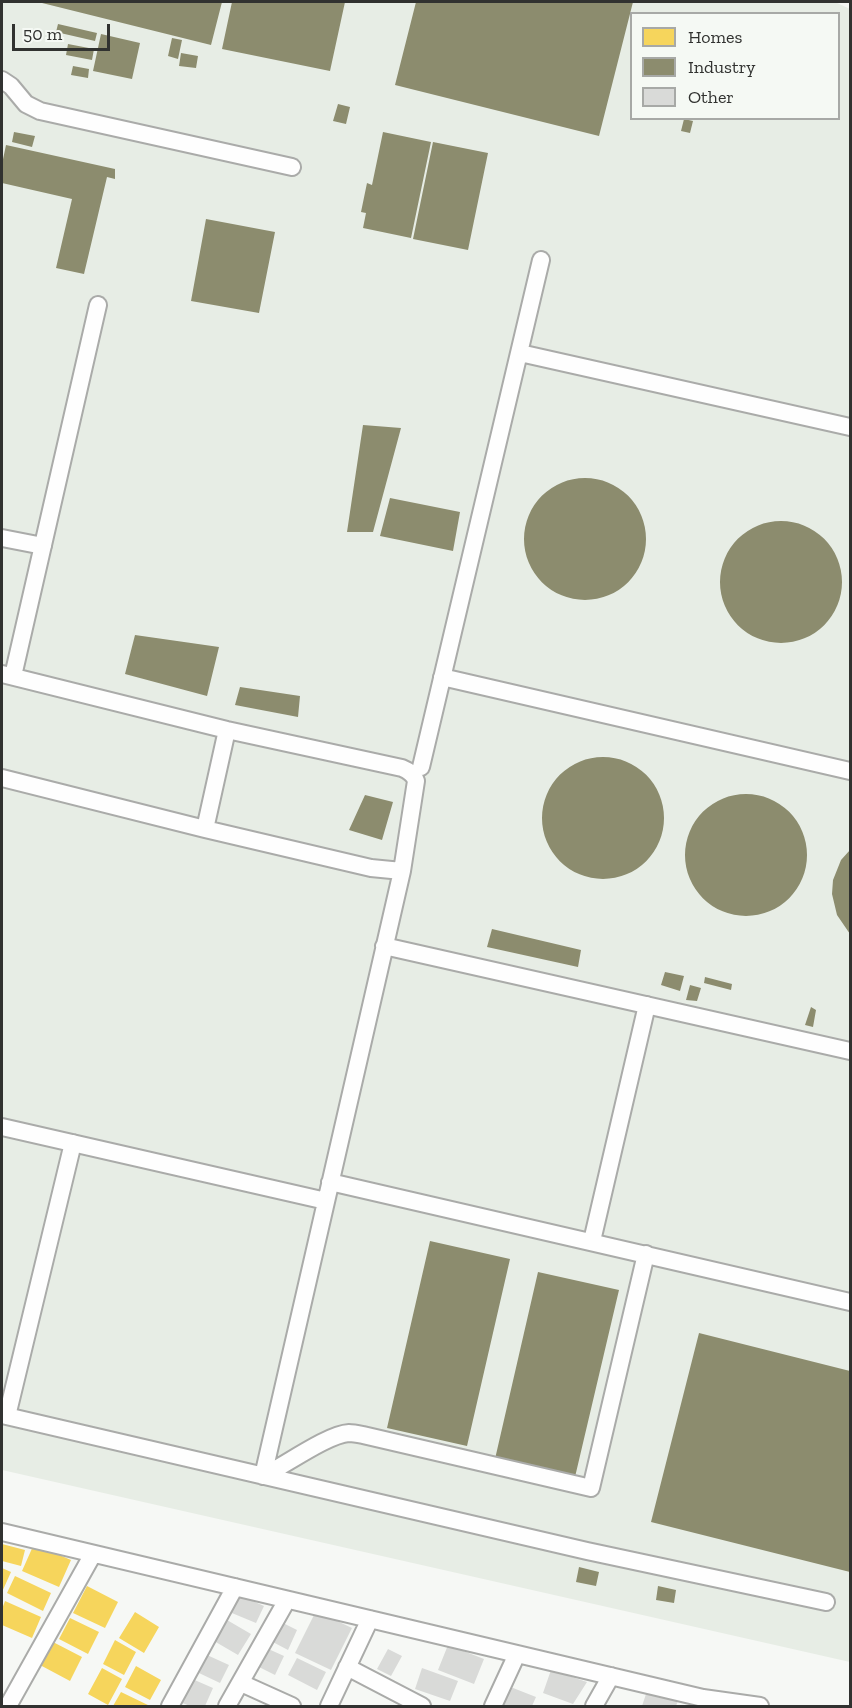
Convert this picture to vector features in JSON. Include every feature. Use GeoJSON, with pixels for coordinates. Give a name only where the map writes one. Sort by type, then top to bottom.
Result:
{"type":"FeatureCollection","features":[{"type":"Feature","properties":{"kind":"street"},"geometry":{"type":"LineString","coordinates":[[2,80],[27,104],[40,111],[292,167]]}},
{"type":"Feature","properties":{"kind":"street"},"geometry":{"type":"LineString","coordinates":[[421,768],[541,260]]}},
{"type":"Feature","properties":{"kind":"street"},"geometry":{"type":"LineString","coordinates":[[98,305],[43,546],[7,675],[227,730],[402,768],[410,771],[416,781],[402,871],[264,1476]]}},
{"type":"Feature","properties":{"kind":"street"},"geometry":{"type":"LineString","coordinates":[[520,352],[850,427]]}},
{"type":"Feature","properties":{"kind":"street"},"geometry":{"type":"LineString","coordinates":[[2,537],[43,546]]}},
{"type":"Feature","properties":{"kind":"street"},"geometry":{"type":"LineString","coordinates":[[442,677],[850,771]]}},
{"type":"Feature","properties":{"kind":"street"},"geometry":{"type":"LineString","coordinates":[[205,829],[227,730]]}},
{"type":"Feature","properties":{"kind":"street"},"geometry":{"type":"LineString","coordinates":[[2,778],[371,868],[402,871]]}},
{"type":"Feature","properties":{"kind":"street"},"geometry":{"type":"LineString","coordinates":[[384,946],[850,1051]]}},
{"type":"Feature","properties":{"kind":"street"},"geometry":{"type":"LineString","coordinates":[[592,1241],[647,1005]]}},
{"type":"Feature","properties":{"kind":"street"},"geometry":{"type":"LineString","coordinates":[[2,1127],[326,1201]]}},
{"type":"Feature","properties":{"kind":"street"},"geometry":{"type":"LineString","coordinates":[[73,1143],[4,1415],[587,1551],[826,1602]]}},
{"type":"Feature","properties":{"kind":"street"},"geometry":{"type":"LineString","coordinates":[[330,1182],[850,1302]]}},
{"type":"Feature","properties":{"kind":"street"},"geometry":{"type":"LineString","coordinates":[[264,1476],[334,1437],[348,1433],[374,1437],[591,1488],[645,1254]]}},
{"type":"Feature","properties":{"kind":"street"},"geometry":{"type":"LineString","coordinates":[[2,1532],[611,1676],[701,1702],[760,1707]]}},
{"type":"Feature","properties":{"kind":"street"},"geometry":{"type":"LineString","coordinates":[[7,1705],[93,1554]]}},
{"type":"Feature","properties":{"kind":"street"},"geometry":{"type":"LineString","coordinates":[[170,1707],[235,1587]]}},
{"type":"Feature","properties":{"kind":"street"},"geometry":{"type":"LineString","coordinates":[[227,1707],[288,1600]]}},
{"type":"Feature","properties":{"kind":"street"},"geometry":{"type":"LineString","coordinates":[[329,1707],[370,1619]]}},
{"type":"Feature","properties":{"kind":"street"},"geometry":{"type":"LineString","coordinates":[[493,1707],[517,1654]]}},
{"type":"Feature","properties":{"kind":"street"},"geometry":{"type":"LineString","coordinates":[[347,1667],[422,1707]]}},
{"type":"Feature","properties":{"kind":"street"},"geometry":{"type":"LineString","coordinates":[[594,1707],[611,1676]]}},
{"type":"Feature","properties":{"kind":"street"},"geometry":{"type":"LineString","coordinates":[[241,1683],[292,1707]]}},
{"type":"Feature","properties":{"kind":"shaded area"},"geometry":{"type":"Polygon","coordinates":[[[2,2],[835,2],[850,9],[850,1662],[2,1470],[2,2]]]}},
{"type":"Feature","properties":{"kind":"building: Homes"},"geometry":{"type":"Polygon","coordinates":[[[2,1544],[25,1550],[21,1566],[2,1561],[2,1544]]]}},
{"type":"Feature","properties":{"kind":"building: Homes"},"geometry":{"type":"Polygon","coordinates":[[[34,1544],[71,1560],[59,1587],[22,1571],[34,1544]]]}},
{"type":"Feature","properties":{"kind":"building: Homes"},"geometry":{"type":"Polygon","coordinates":[[[2,1568],[11,1572],[2,1592],[2,1568]]]}},
{"type":"Feature","properties":{"kind":"building: Homes"},"geometry":{"type":"Polygon","coordinates":[[[15,1576],[51,1593],[43,1611],[7,1593],[15,1576]]]}},
{"type":"Feature","properties":{"kind":"building: Homes"},"geometry":{"type":"Polygon","coordinates":[[[87,1586],[118,1602],[105,1628],[73,1613],[87,1586]]]}},
{"type":"Feature","properties":{"kind":"building: Homes"},"geometry":{"type":"Polygon","coordinates":[[[5,1601],[41,1617],[32,1638],[2,1625],[2,1609],[5,1601]]]}},
{"type":"Feature","properties":{"kind":"building: Homes"},"geometry":{"type":"Polygon","coordinates":[[[135,1612],[159,1627],[144,1653],[119,1638],[135,1612]]]}},
{"type":"Feature","properties":{"kind":"building: Homes"},"geometry":{"type":"Polygon","coordinates":[[[70,1618],[99,1632],[88,1654],[59,1639],[70,1618]]]}},
{"type":"Feature","properties":{"kind":"building: Homes"},"geometry":{"type":"Polygon","coordinates":[[[115,1640],[136,1652],[124,1675],[103,1664],[115,1640]]]}},
{"type":"Feature","properties":{"kind":"building: Homes"},"geometry":{"type":"Polygon","coordinates":[[[53,1642],[82,1657],[70,1681],[40,1665],[53,1642]]]}},
{"type":"Feature","properties":{"kind":"building: Homes"},"geometry":{"type":"Polygon","coordinates":[[[136,1666],[161,1680],[150,1700],[125,1687],[136,1666]]]}},
{"type":"Feature","properties":{"kind":"building: Homes"},"geometry":{"type":"Polygon","coordinates":[[[102,1668],[122,1679],[108,1705],[88,1694],[102,1668]]]}},
{"type":"Feature","properties":{"kind":"building: Homes"},"geometry":{"type":"Polygon","coordinates":[[[121,1692],[150,1706],[113,1706],[121,1692]]]}},
{"type":"Feature","properties":{"kind":"building: Industry"},"geometry":{"type":"Polygon","coordinates":[[[38,2],[222,2],[211,45],[38,2]]]}},
{"type":"Feature","properties":{"kind":"building: Industry"},"geometry":{"type":"Polygon","coordinates":[[[232,2],[345,2],[330,71],[222,49],[232,2]]]}},
{"type":"Feature","properties":{"kind":"building: Industry"},"geometry":{"type":"Polygon","coordinates":[[[416,2],[633,2],[599,136],[395,85],[416,2]]]}},
{"type":"Feature","properties":{"kind":"building: Industry"},"geometry":{"type":"Polygon","coordinates":[[[58,24],[97,33],[95,41],[56,32],[58,24]]]}},
{"type":"Feature","properties":{"kind":"building: Industry"},"geometry":{"type":"Polygon","coordinates":[[[101,34],[140,43],[132,79],[93,71],[101,34]]]}},
{"type":"Feature","properties":{"kind":"building: Industry"},"geometry":{"type":"Polygon","coordinates":[[[172,38],[182,40],[178,59],[168,56],[172,38]]]}},
{"type":"Feature","properties":{"kind":"building: Industry"},"geometry":{"type":"Polygon","coordinates":[[[68,44],[94,49],[92,60],[66,55],[68,44]]]}},
{"type":"Feature","properties":{"kind":"building: Industry"},"geometry":{"type":"Polygon","coordinates":[[[181,53],[198,56],[196,68],[179,66],[181,53]]]}},
{"type":"Feature","properties":{"kind":"building: Industry"},"geometry":{"type":"Polygon","coordinates":[[[73,66],[89,69],[88,78],[71,75],[73,66]]]}},
{"type":"Feature","properties":{"kind":"building: Industry"},"geometry":{"type":"Polygon","coordinates":[[[338,104],[350,107],[346,124],[333,121],[338,104]]]}},
{"type":"Feature","properties":{"kind":"building: Industry"},"geometry":{"type":"Polygon","coordinates":[[[684,120],[693,121],[690,133],[681,131],[684,120]]]}},
{"type":"Feature","properties":{"kind":"building: Industry"},"geometry":{"type":"Polygon","coordinates":[[[14,132],[35,136],[32,147],[12,142],[14,132]]]}},
{"type":"Feature","properties":{"kind":"building: Industry"},"geometry":{"type":"Polygon","coordinates":[[[383,132],[431,142],[411,238],[363,228],[366,213],[361,212],[367,183],[372,185],[383,132]]]}},
{"type":"Feature","properties":{"kind":"building: Industry"},"geometry":{"type":"Polygon","coordinates":[[[433,142],[488,153],[468,250],[413,239],[433,142]]]}},
{"type":"Feature","properties":{"kind":"building: Industry"},"geometry":{"type":"Polygon","coordinates":[[[6,145],[115,169],[115,179],[107,177],[84,274],[56,268],[72,199],[2,183],[2,164],[6,145]]]}},
{"type":"Feature","properties":{"kind":"building: Industry"},"geometry":{"type":"Polygon","coordinates":[[[206,219],[275,232],[259,313],[191,301],[206,219]]]}},
{"type":"Feature","properties":{"kind":"building: Industry"},"geometry":{"type":"Polygon","coordinates":[[[363,425],[401,428],[373,532],[347,532],[363,425]]]}},
{"type":"Feature","properties":{"kind":"building: Industry"},"geometry":{"type":"Polygon","coordinates":[[[585,478],[608,482],[628,496],[642,516],[646,539],[642,562],[628,582],[608,596],[585,600],[562,596],[542,582],[528,562],[524,539],[528,516],[542,496],[562,482],[585,478]]]}},
{"type":"Feature","properties":{"kind":"building: Industry"},"geometry":{"type":"Polygon","coordinates":[[[390,498],[460,512],[453,551],[380,536],[390,498]]]}},
{"type":"Feature","properties":{"kind":"building: Industry"},"geometry":{"type":"Polygon","coordinates":[[[781,521],[804,525],[824,539],[838,559],[842,582],[838,605],[824,625],[804,639],[781,643],[758,639],[738,625],[724,605],[720,582],[724,559],[738,539],[758,525],[781,521]]]}},
{"type":"Feature","properties":{"kind":"building: Industry"},"geometry":{"type":"Polygon","coordinates":[[[135,635],[219,647],[207,696],[125,674],[135,635]]]}},
{"type":"Feature","properties":{"kind":"building: Industry"},"geometry":{"type":"Polygon","coordinates":[[[240,687],[300,696],[298,717],[235,705],[240,687]]]}},
{"type":"Feature","properties":{"kind":"building: Industry"},"geometry":{"type":"Polygon","coordinates":[[[603,757],[626,761],[646,775],[660,795],[664,818],[660,841],[646,861],[626,875],[603,879],[580,875],[560,861],[546,841],[542,818],[546,795],[560,775],[580,761],[603,757]]]}},
{"type":"Feature","properties":{"kind":"building: Industry"},"geometry":{"type":"Polygon","coordinates":[[[746,794],[769,798],[789,812],[803,832],[807,855],[803,878],[789,898],[769,912],[746,916],[723,912],[703,898],[689,878],[685,855],[689,832],[703,812],[723,798],[746,794]]]}},
{"type":"Feature","properties":{"kind":"building: Industry"},"geometry":{"type":"Polygon","coordinates":[[[365,795],[393,802],[382,840],[349,830],[365,795]]]}},
{"type":"Feature","properties":{"kind":"building: Industry"},"geometry":{"type":"Polygon","coordinates":[[[850,850],[850,934],[837,915],[832,894],[833,880],[841,860],[850,850]]]}},
{"type":"Feature","properties":{"kind":"building: Industry"},"geometry":{"type":"Polygon","coordinates":[[[492,929],[581,950],[578,967],[487,947],[492,929]]]}},
{"type":"Feature","properties":{"kind":"building: Industry"},"geometry":{"type":"Polygon","coordinates":[[[665,972],[684,976],[680,991],[661,985],[665,972]]]}},
{"type":"Feature","properties":{"kind":"building: Industry"},"geometry":{"type":"Polygon","coordinates":[[[705,977],[732,984],[731,990],[704,983],[705,977]]]}},
{"type":"Feature","properties":{"kind":"building: Industry"},"geometry":{"type":"Polygon","coordinates":[[[690,985],[701,988],[697,1001],[686,1000],[690,985]]]}},
{"type":"Feature","properties":{"kind":"building: Industry"},"geometry":{"type":"Polygon","coordinates":[[[811,1007],[816,1010],[813,1027],[805,1025],[811,1007]]]}},
{"type":"Feature","properties":{"kind":"building: Industry"},"geometry":{"type":"Polygon","coordinates":[[[430,1241],[510,1259],[467,1446],[387,1428],[430,1241]]]}},
{"type":"Feature","properties":{"kind":"building: Industry"},"geometry":{"type":"Polygon","coordinates":[[[538,1272],[619,1290],[575,1477],[495,1459],[538,1272]]]}},
{"type":"Feature","properties":{"kind":"building: Industry"},"geometry":{"type":"Polygon","coordinates":[[[699,1333],[850,1371],[850,1572],[651,1522],[699,1333]]]}},
{"type":"Feature","properties":{"kind":"building: Industry"},"geometry":{"type":"Polygon","coordinates":[[[579,1567],[599,1572],[596,1586],[576,1582],[579,1567]]]}},
{"type":"Feature","properties":{"kind":"building: Industry"},"geometry":{"type":"Polygon","coordinates":[[[658,1586],[676,1590],[674,1603],[656,1600],[658,1586]]]}},
{"type":"Feature","properties":{"kind":"building: Other"},"geometry":{"type":"Polygon","coordinates":[[[235,1593],[264,1606],[256,1623],[227,1611],[235,1593]]]}},
{"type":"Feature","properties":{"kind":"building: Other"},"geometry":{"type":"Polygon","coordinates":[[[316,1611],[352,1628],[331,1670],[295,1653],[316,1611]]]}},
{"type":"Feature","properties":{"kind":"building: Other"},"geometry":{"type":"Polygon","coordinates":[[[227,1620],[251,1634],[238,1655],[214,1641],[227,1620]]]}},
{"type":"Feature","properties":{"kind":"building: Other"},"geometry":{"type":"Polygon","coordinates":[[[279,1621],[297,1630],[288,1650],[269,1640],[279,1621]]]}},
{"type":"Feature","properties":{"kind":"building: Other"},"geometry":{"type":"Polygon","coordinates":[[[448,1645],[484,1659],[474,1684],[438,1670],[448,1645]]]}},
{"type":"Feature","properties":{"kind":"building: Other"},"geometry":{"type":"Polygon","coordinates":[[[264,1647],[284,1656],[275,1675],[255,1665],[264,1647]]]}},
{"type":"Feature","properties":{"kind":"building: Other"},"geometry":{"type":"Polygon","coordinates":[[[388,1649],[402,1656],[391,1676],[377,1669],[388,1649]]]}},
{"type":"Feature","properties":{"kind":"building: Other"},"geometry":{"type":"Polygon","coordinates":[[[207,1655],[229,1665],[220,1683],[199,1673],[207,1655]]]}},
{"type":"Feature","properties":{"kind":"building: Other"},"geometry":{"type":"Polygon","coordinates":[[[297,1658],[326,1672],[317,1690],[288,1675],[297,1658]]]}},
{"type":"Feature","properties":{"kind":"building: Other"},"geometry":{"type":"Polygon","coordinates":[[[422,1668],[458,1681],[450,1701],[415,1689],[422,1668]]]}},
{"type":"Feature","properties":{"kind":"building: Other"},"geometry":{"type":"Polygon","coordinates":[[[551,1670],[587,1682],[573,1704],[543,1693],[551,1670]]]}},
{"type":"Feature","properties":{"kind":"building: Other"},"geometry":{"type":"Polygon","coordinates":[[[190,1678],[213,1688],[205,1706],[190,1706],[180,1702],[190,1678]]]}},
{"type":"Feature","properties":{"kind":"building: Other"},"geometry":{"type":"Polygon","coordinates":[[[508,1686],[536,1697],[532,1706],[499,1706],[508,1686]]]}},
{"type":"Feature","properties":{"kind":"building: Other"},"geometry":{"type":"Polygon","coordinates":[[[648,1688],[679,1698],[676,1706],[642,1706],[648,1688]]]}}]}
